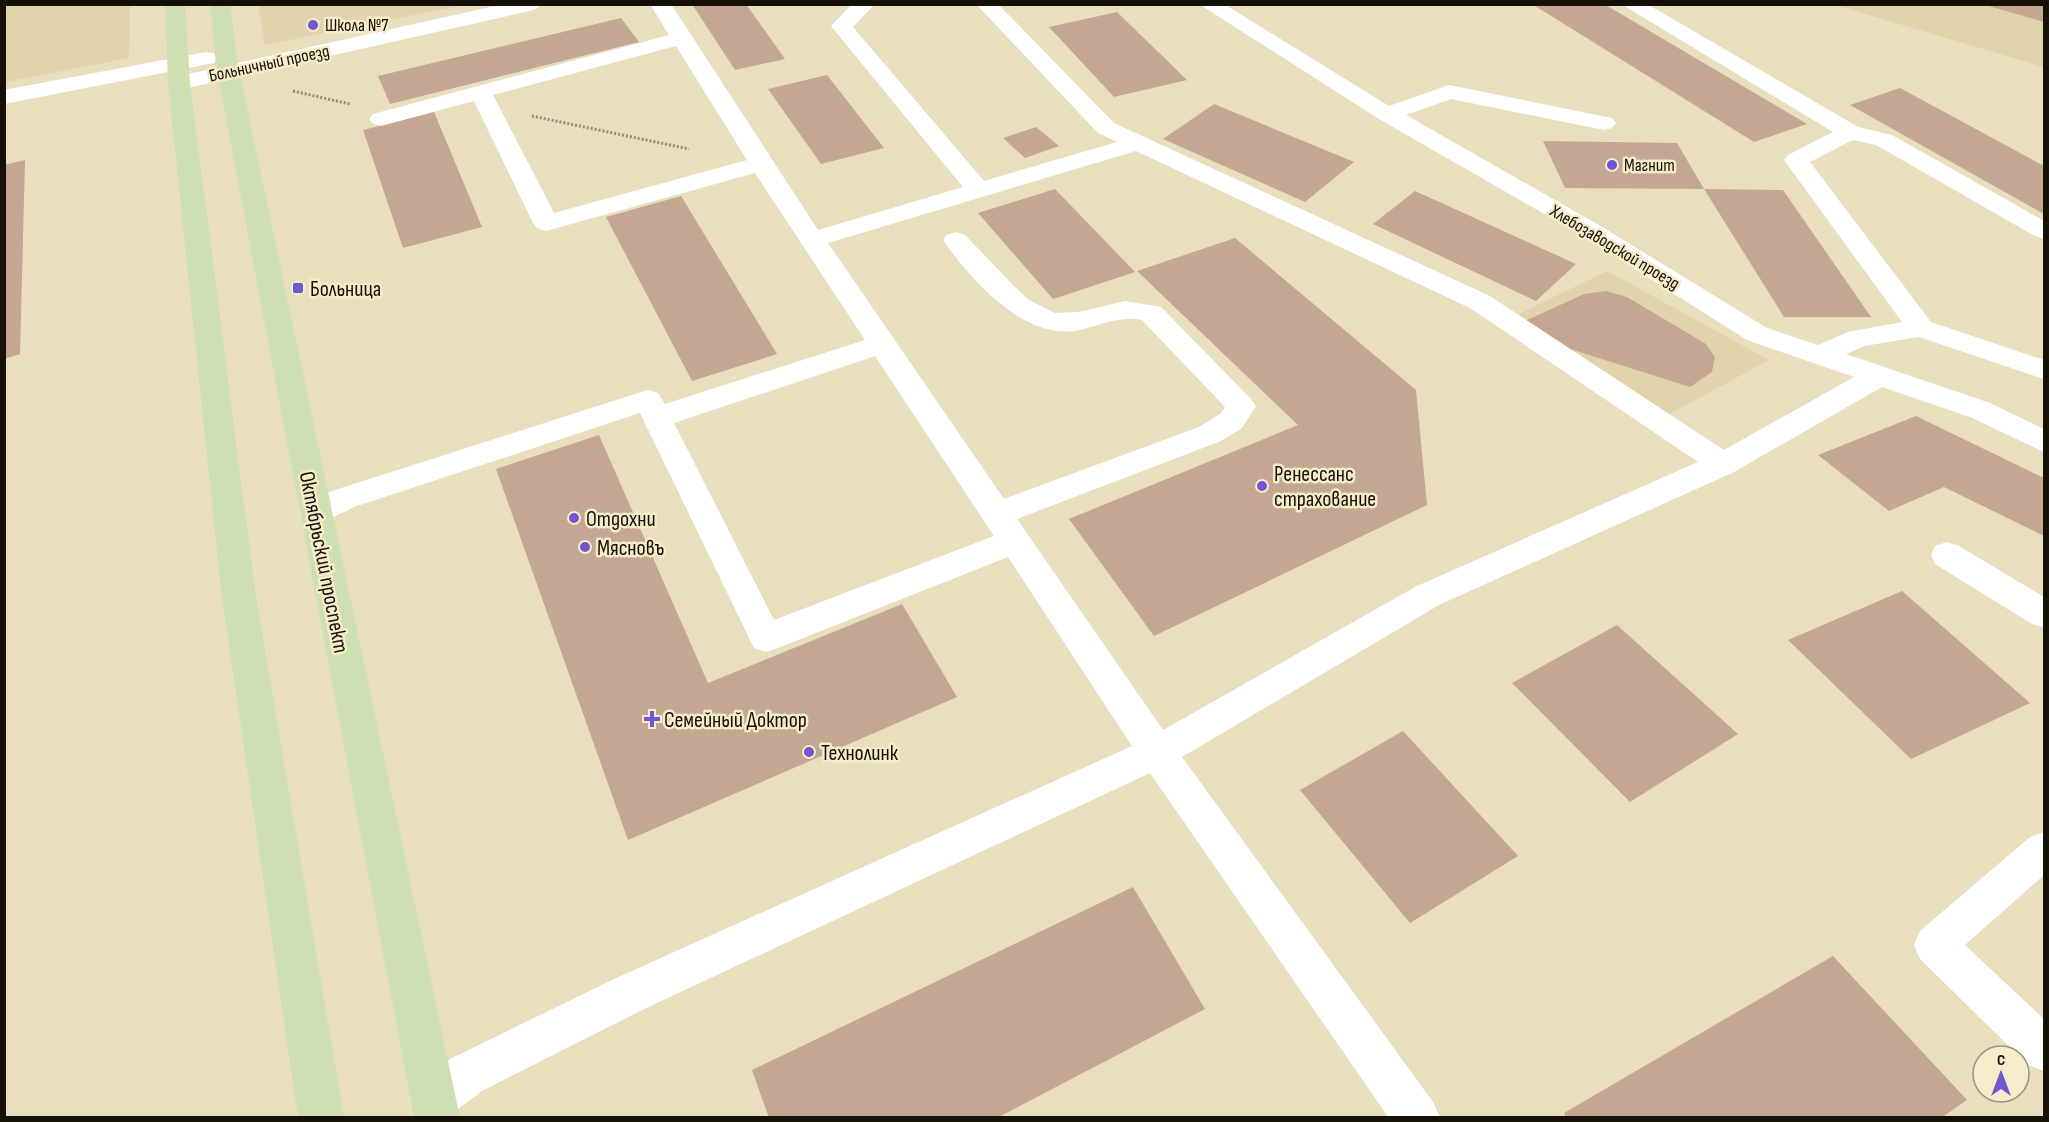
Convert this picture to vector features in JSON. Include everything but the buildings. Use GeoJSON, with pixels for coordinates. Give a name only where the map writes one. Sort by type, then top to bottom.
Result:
{"type":"FeatureCollection","features":[{"type":"Feature","properties":{"kind":"main road"},"geometry":{"type":"LineString","coordinates":[[175,4],[179,73],[238,590],[321,1118]]}},
{"type":"Feature","properties":{"kind":"main road","name":"Октябрьский проспект"},"geometry":{"type":"LineString","coordinates":[[220,4],[227,63],[435,1109]]}},
{"type":"Feature","properties":{"kind":"street","name":"Больничный проезд"},"geometry":{"type":"LineString","coordinates":[[4,97],[179,73],[534,4]]}},
{"type":"Feature","properties":{"kind":"street"},"geometry":{"type":"LineString","coordinates":[[660,4],[760,165],[1157,752],[1417,1118]]}},
{"type":"Feature","properties":{"kind":"street"},"geometry":{"type":"LineString","coordinates":[[865,4],[841,26],[979,190]]}},
{"type":"Feature","properties":{"kind":"street"},"geometry":{"type":"LineString","coordinates":[[986,4],[1106,128],[1480,302],[1724,464]]}},
{"type":"Feature","properties":{"kind":"street","name":"Хлебозаводской проезд"},"geometry":{"type":"LineString","coordinates":[[1209,4],[1387,114],[1595,233],[1758,334],[1980,410],[2044,441]]}},
{"type":"Feature","properties":{"kind":"street"},"geometry":{"type":"LineString","coordinates":[[1631,4],[1850,132],[1884,140],[2044,231]]}},
{"type":"Feature","properties":{"kind":"street"},"geometry":{"type":"LineString","coordinates":[[388,116],[485,99],[680,38]]}},
{"type":"Feature","properties":{"kind":"street"},"geometry":{"type":"LineString","coordinates":[[1387,114],[1449,92],[1604,123]]}},
{"type":"Feature","properties":{"kind":"street"},"geometry":{"type":"LineString","coordinates":[[485,99],[546,223],[760,165]]}},
{"type":"Feature","properties":{"kind":"street"},"geometry":{"type":"LineString","coordinates":[[1850,132],[1796,160],[1921,328]]}},
{"type":"Feature","properties":{"kind":"street"},"geometry":{"type":"LineString","coordinates":[[811,240],[1138,143]]}},
{"type":"Feature","properties":{"kind":"street"},"geometry":{"type":"LineString","coordinates":[[956,240],[1019,307],[1039,317],[1065,323],[1112,309],[1132,308],[1151,314],[1241,406],[1230,422],[1210,434],[997,514]]}},
{"type":"Feature","properties":{"kind":"street"},"geometry":{"type":"LineString","coordinates":[[1820,355],[1858,338],[1921,328],[2044,370]]}},
{"type":"Feature","properties":{"kind":"street"},"geometry":{"type":"LineString","coordinates":[[656,418],[881,344]]}},
{"type":"Feature","properties":{"kind":"street"},"geometry":{"type":"LineString","coordinates":[[435,1109],[466,1075],[627,995],[1157,752],[1427,596],[1724,464],[1879,376]]}},
{"type":"Feature","properties":{"kind":"street"},"geometry":{"type":"LineString","coordinates":[[315,512],[343,499],[648,400],[766,638],[1015,541]]}},
{"type":"Feature","properties":{"kind":"street"},"geometry":{"type":"LineString","coordinates":[[1947,555],[2044,614]]}},
{"type":"Feature","properties":{"kind":"street"},"geometry":{"type":"LineString","coordinates":[[2044,850],[1935,945],[2044,1049]]}},
{"type":"Feature","properties":{"kind":"path"},"geometry":{"type":"LineString","coordinates":[[292,91],[388,116]]}},
{"type":"Feature","properties":{"kind":"path"},"geometry":{"type":"LineString","coordinates":[[485,99],[693,150]]}},
{"type":"Feature","properties":{"kind":"shaded area"},"geometry":{"type":"Polygon","coordinates":[[[5,4],[130,5],[129,58],[5,82],[5,4]]]}},
{"type":"Feature","properties":{"kind":"shaded area","name":"Школа №7"},"geometry":{"type":"Polygon","coordinates":[[[258,4],[463,4],[463,5],[265,45],[258,4]]]}},
{"type":"Feature","properties":{"kind":"shaded area"},"geometry":{"type":"Polygon","coordinates":[[[1835,5],[2044,5],[2044,67],[1835,5]]]}},
{"type":"Feature","properties":{"kind":"shaded area"},"geometry":{"type":"Polygon","coordinates":[[[1607,271],[1769,360],[1662,418],[1513,317],[1607,271]]]}},
{"type":"Feature","properties":{"kind":"place","name":"Школа №7"},"geometry":{"type":"Point","coordinates":[313,25]}},
{"type":"Feature","properties":{"kind":"place","name":"Магнит"},"geometry":{"type":"Point","coordinates":[1612,165]}},
{"type":"Feature","properties":{"kind":"place","name":"Больница"},"geometry":{"type":"Point","coordinates":[298,288]}},
{"type":"Feature","properties":{"kind":"place","name":"Ренессанс страхование"},"geometry":{"type":"Point","coordinates":[1262,486]}},
{"type":"Feature","properties":{"kind":"place","name":"Отдохни"},"geometry":{"type":"Point","coordinates":[574,518]}},
{"type":"Feature","properties":{"kind":"place","name":"Мясновъ"},"geometry":{"type":"Point","coordinates":[585,547]}},
{"type":"Feature","properties":{"kind":"place","name":"Семейный Доктор"},"geometry":{"type":"Point","coordinates":[652,719]}},
{"type":"Feature","properties":{"kind":"place","name":"Технолинк"},"geometry":{"type":"Point","coordinates":[809,752]}}]}
